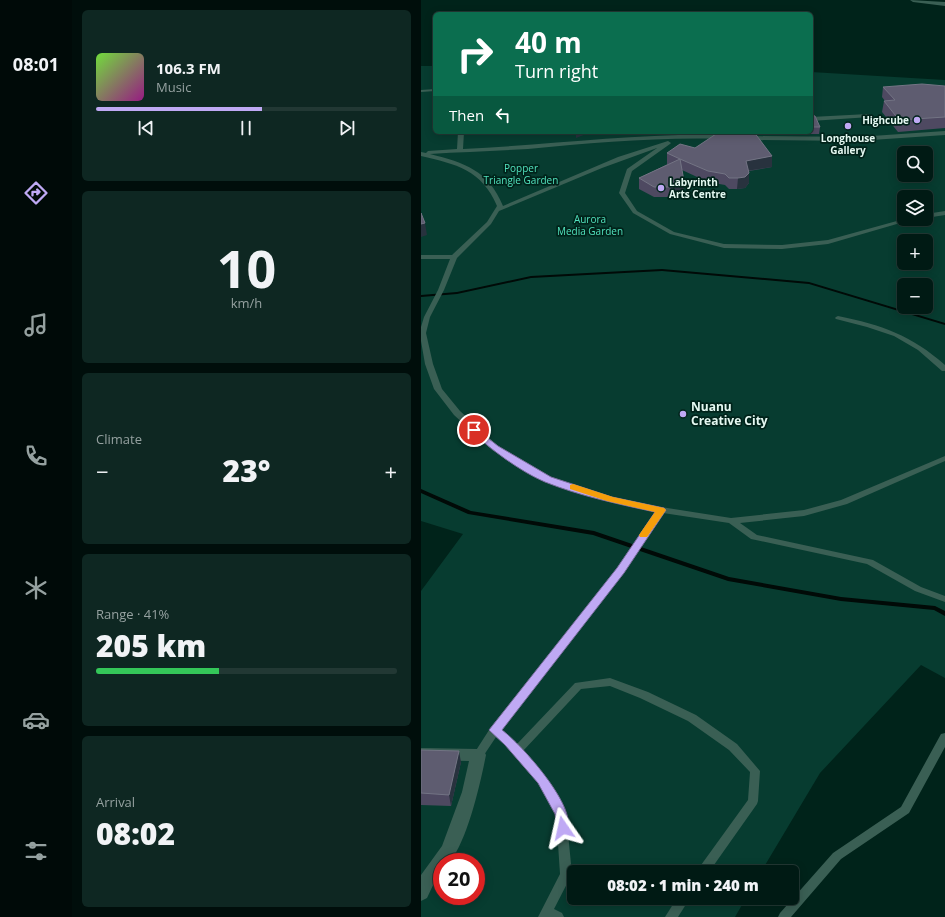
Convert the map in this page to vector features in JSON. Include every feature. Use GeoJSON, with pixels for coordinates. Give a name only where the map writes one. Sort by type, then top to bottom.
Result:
{"type":"FeatureCollection","features":[{"type":"Feature","properties":{"kind":"street"},"geometry":{"type":"LineString","coordinates":[[913,0],[945,4]]}},
{"type":"Feature","properties":{"kind":"street"},"geometry":{"type":"LineString","coordinates":[[421,754],[478,755],[470,792],[449,850],[429,876],[421,893]]}},
{"type":"Feature","properties":{"kind":"lane"},"geometry":{"type":"LineString","coordinates":[[421,91],[433,90]]}},
{"type":"Feature","properties":{"kind":"lane"},"geometry":{"type":"LineString","coordinates":[[813,120],[868,116]]}},
{"type":"Feature","properties":{"kind":"lane"},"geometry":{"type":"LineString","coordinates":[[744,137],[857,139],[945,133]]}},
{"type":"Feature","properties":{"kind":"lane"},"geometry":{"type":"LineString","coordinates":[[460,150],[461,134]]}},
{"type":"Feature","properties":{"kind":"lane"},"geometry":{"type":"LineString","coordinates":[[498,210],[540,194],[621,158],[698,134]]}},
{"type":"Feature","properties":{"kind":"lane"},"geometry":{"type":"LineString","coordinates":[[421,154],[460,150],[527,147],[622,138],[693,135],[729,137]]}},
{"type":"Feature","properties":{"kind":"lane"},"geometry":{"type":"LineString","coordinates":[[668,143],[629,170],[622,193],[635,212],[672,233],[724,246],[782,247],[828,242],[897,223]]}},
{"type":"Feature","properties":{"kind":"lane"},"geometry":{"type":"LineString","coordinates":[[421,154],[449,161],[473,171],[484,179],[496,194],[500,206],[489,223],[454,257],[441,290],[427,316],[423,333],[429,364],[438,389],[474,430],[495,448],[547,479],[611,499],[661,510],[731,522],[804,514],[844,502],[945,458]]}},
{"type":"Feature","properties":{"kind":"lane"},"geometry":{"type":"LineString","coordinates":[[933,215],[945,213]]}},
{"type":"Feature","properties":{"kind":"lane"},"geometry":{"type":"LineString","coordinates":[[421,257],[454,257]]}},
{"type":"Feature","properties":{"kind":"lane"},"geometry":{"type":"LineString","coordinates":[[838,318],[872,324],[910,341],[945,370]]}},
{"type":"Feature","properties":{"kind":"lane"},"geometry":{"type":"LineString","coordinates":[[478,755],[495,730],[620,571],[661,510]]}},
{"type":"Feature","properties":{"kind":"lane"},"geometry":{"type":"LineString","coordinates":[[731,522],[754,537],[870,562],[918,589],[945,599]]}},
{"type":"Feature","properties":{"kind":"lane"},"geometry":{"type":"LineString","coordinates":[[516,751],[578,686],[609,682],[644,695],[692,718],[733,747],[755,771],[753,801],[707,865]]}},
{"type":"Feature","properties":{"kind":"lane"},"geometry":{"type":"LineString","coordinates":[[495,730],[509,742],[542,780],[561,814],[567,874],[546,914],[558,917]]}},
{"type":"Feature","properties":{"kind":"lane"},"geometry":{"type":"LineString","coordinates":[[784,917],[837,856],[905,810],[945,737]]}},
{"type":"Feature","properties":{"kind":"lane"},"geometry":{"type":"LineString","coordinates":[[671,917],[679,905]]}},
{"type":"Feature","properties":{"kind":"green space","name":"Nuanu Creative City"},"geometry":{"type":"Polygon","coordinates":[[[421,66],[433,66],[433,134],[813,134],[813,72],[945,80],[945,678],[921,665],[820,773],[765,865],[567,865],[567,905],[742,905],[735,917],[421,917],[421,591],[463,534],[421,521],[421,66]]]}},
{"type":"Feature","properties":{"kind":"building","name":"Highcube"},"geometry":{"type":"Polygon","coordinates":[[[922,84],[945,86],[945,117],[899,120],[884,101],[895,100],[883,87],[922,84]]]}},
{"type":"Feature","properties":{"kind":"building"},"geometry":{"type":"Polygon","coordinates":[[[813,116],[815,116],[820,127],[813,127],[813,116]]]}},
{"type":"Feature","properties":{"kind":"building"},"geometry":{"type":"Polygon","coordinates":[[[716,134],[756,134],[772,156],[746,161],[749,173],[745,177],[729,178],[725,174],[708,171],[667,153],[680,144],[695,148],[716,134]]]}},
{"type":"Feature","properties":{"kind":"building"},"geometry":{"type":"Polygon","coordinates":[[[680,159],[684,181],[673,187],[654,187],[639,178],[680,159]]]}},
{"type":"Feature","properties":{"kind":"building"},"geometry":{"type":"Polygon","coordinates":[[[421,213],[425,223],[421,224],[421,213]]]}},
{"type":"Feature","properties":{"kind":"building"},"geometry":{"type":"Polygon","coordinates":[[[421,750],[459,751],[449,795],[421,793],[421,750]]]}},
{"type":"Feature","properties":{"kind":"waterway"},"geometry":{"type":"LineString","coordinates":[[421,296],[457,293],[531,277],[662,270],[809,283],[945,324]]}},
{"type":"Feature","properties":{"kind":"waterway"},"geometry":{"type":"LineString","coordinates":[[421,491],[470,513],[594,533],[728,579],[841,599],[935,608],[945,614]]}},
{"type":"Feature","properties":{"kind":"slow traffic"},"geometry":{"type":"LineString","coordinates":[[573,487],[611,499],[661,510],[644,535]]}},
{"type":"Feature","properties":{"kind":"place","name":"Highcube"},"geometry":{"type":"Point","coordinates":[917,120]}},
{"type":"Feature","properties":{"kind":"place","name":"Longhouse Gallery"},"geometry":{"type":"Point","coordinates":[848,126]}},
{"type":"Feature","properties":{"kind":"place","name":"Labyrinth Arts Centre"},"geometry":{"type":"Point","coordinates":[661,188]}},
{"type":"Feature","properties":{"kind":"place","name":"Nuanu Creative City"},"geometry":{"type":"Point","coordinates":[683,414]}},
{"type":"Feature","properties":{"kind":"route"},"geometry":{"type":"LineString","coordinates":[[474,430],[495,448],[547,479],[611,499],[661,510],[620,571],[495,730],[509,742],[542,780],[561,814],[563,828]]}},
{"type":"Feature","properties":{"kind":"park label","name":"Popper Triangle Garden"},"geometry":{"type":"Point","coordinates":[521,174]}},
{"type":"Feature","properties":{"kind":"park label","name":"Aurora Media Garden"},"geometry":{"type":"Point","coordinates":[590,224]}}]}
